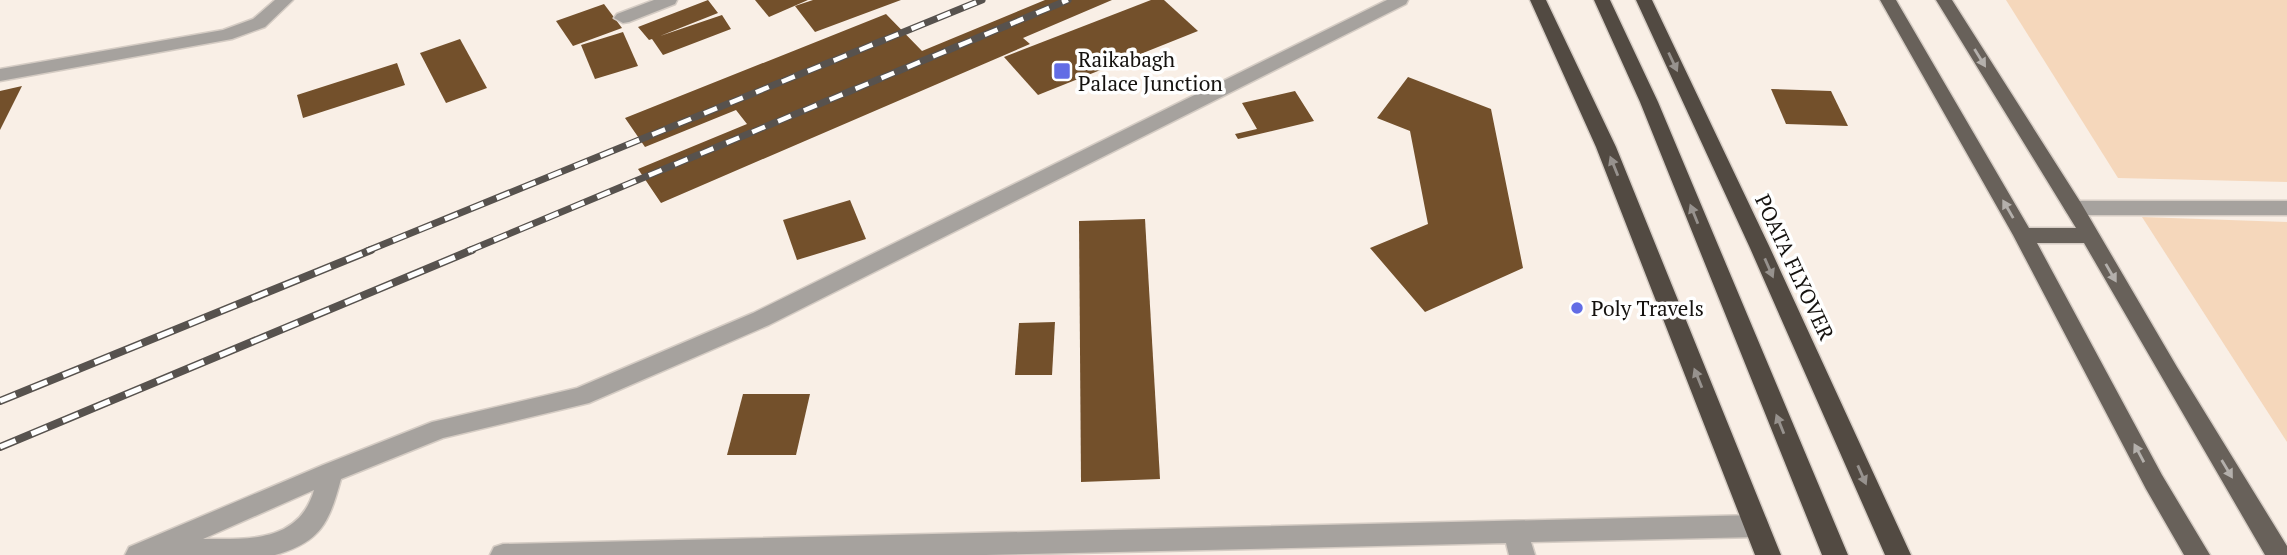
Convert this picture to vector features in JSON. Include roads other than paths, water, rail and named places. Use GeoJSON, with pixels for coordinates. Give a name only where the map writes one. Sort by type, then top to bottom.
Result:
{"type":"FeatureCollection","features":[{"type":"Feature","properties":{"kind":"highway"},"geometry":{"type":"LineString","coordinates":[[1538,0],[1606,147],[1768,555]]}},
{"type":"Feature","properties":{"kind":"highway"},"geometry":{"type":"LineString","coordinates":[[1602,0],[1649,102],[1835,555]]}},
{"type":"Feature","properties":{"kind":"highway","name":"POATA FLYOVER"},"geometry":{"type":"LineString","coordinates":[[1644,0],[1760,248],[1898,555]]}},
{"type":"Feature","properties":{"kind":"main road"},"geometry":{"type":"LineString","coordinates":[[1888,0],[2023,234],[2154,482],[2197,555]]}},
{"type":"Feature","properties":{"kind":"main road"},"geometry":{"type":"LineString","coordinates":[[1944,0],[2074,208],[2279,555]]}},
{"type":"Feature","properties":{"kind":"main road"},"geometry":{"type":"LineString","coordinates":[[2023,234],[2090,236]]}},
{"type":"Feature","properties":{"kind":"street"},"geometry":{"type":"LineString","coordinates":[[0,75],[226,35],[258,23],[285,0]]}},
{"type":"Feature","properties":{"kind":"street"},"geometry":{"type":"LineString","coordinates":[[623,18],[669,0]]}},
{"type":"Feature","properties":{"kind":"street"},"geometry":{"type":"LineString","coordinates":[[138,555],[331,472],[440,429],[581,396],[761,319],[1400,0]]}},
{"type":"Feature","properties":{"kind":"street"},"geometry":{"type":"LineString","coordinates":[[2074,208],[2287,208]]}},
{"type":"Feature","properties":{"kind":"street"},"geometry":{"type":"LineString","coordinates":[[174,555],[193,551],[260,548],[298,534],[308,528],[316,518],[331,472]]}},
{"type":"Feature","properties":{"kind":"street"},"geometry":{"type":"LineString","coordinates":[[503,555],[1115,539],[1519,544],[1757,526]]}},
{"type":"Feature","properties":{"kind":"railway"},"geometry":{"type":"LineString","coordinates":[[367,251],[982,0]]}},
{"type":"Feature","properties":{"kind":"railway"},"geometry":{"type":"LineString","coordinates":[[468,251],[1068,0]]}},
{"type":"Feature","properties":{"kind":"railway"},"geometry":{"type":"LineString","coordinates":[[0,401],[371,250]]}},
{"type":"Feature","properties":{"kind":"railway"},"geometry":{"type":"LineString","coordinates":[[0,447],[472,250]]}},
{"type":"Feature","properties":{"kind":"place","name":"Raikabagh Palace Junction"},"geometry":{"type":"Point","coordinates":[1062,71]}},
{"type":"Feature","properties":{"kind":"place","name":"Poly Travels"},"geometry":{"type":"Point","coordinates":[1577,308]}}]}
